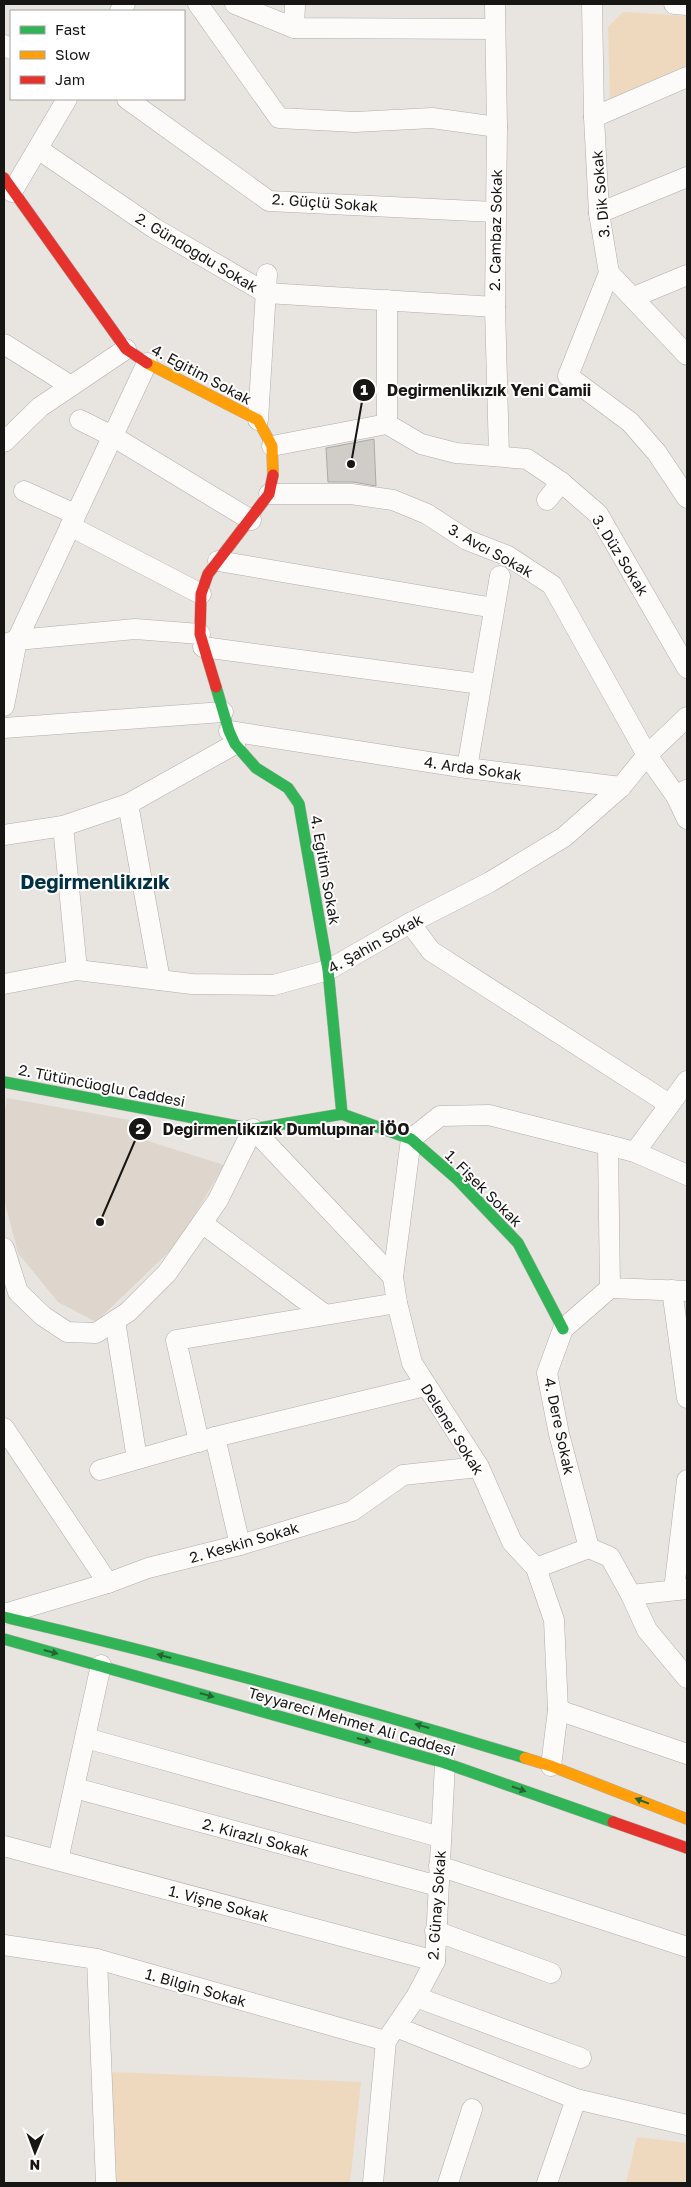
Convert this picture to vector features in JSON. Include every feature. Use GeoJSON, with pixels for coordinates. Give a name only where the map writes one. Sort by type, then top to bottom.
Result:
{"type":"FeatureCollection","features":[{"type":"Feature","properties":{"kind":"street"},"geometry":{"type":"LineString","coordinates":[[198,4],[279,118],[355,122],[432,118],[497,127]]}},
{"type":"Feature","properties":{"kind":"street"},"geometry":{"type":"LineString","coordinates":[[235,4],[294,28],[495,28]]}},
{"type":"Feature","properties":{"kind":"street"},"geometry":{"type":"LineString","coordinates":[[294,28],[295,4]]}},
{"type":"Feature","properties":{"kind":"street","name":"2. Cambaz Sokak"},"geometry":{"type":"LineString","coordinates":[[495,4],[497,127],[494,307],[498,456]]}},
{"type":"Feature","properties":{"kind":"street","name":"3. Dik Sokak"},"geometry":{"type":"LineString","coordinates":[[592,4],[594,117],[599,213],[609,273]]}},
{"type":"Feature","properties":{"kind":"street"},"geometry":{"type":"LineString","coordinates":[[674,4],[687,5]]}},
{"type":"Feature","properties":{"kind":"street"},"geometry":{"type":"LineString","coordinates":[[594,117],[687,77]]}},
{"type":"Feature","properties":{"kind":"street"},"geometry":{"type":"LineString","coordinates":[[8,185],[38,149],[66,100]]}},
{"type":"Feature","properties":{"kind":"street","name":"2. Güçlü Sokak"},"geometry":{"type":"LineString","coordinates":[[129,100],[270,194],[495,212]]}},
{"type":"Feature","properties":{"kind":"street","name":"2. Gündoğdu Sokak"},"geometry":{"type":"LineString","coordinates":[[38,149],[154,228],[266,283],[387,300],[494,307]]}},
{"type":"Feature","properties":{"kind":"street"},"geometry":{"type":"LineString","coordinates":[[599,213],[687,177]]}},
{"type":"Feature","properties":{"kind":"street","name":"4. Eğitim Sokak"},"geometry":{"type":"LineString","coordinates":[[8,185],[126,349],[147,363],[258,420],[272,446],[274,468],[269,494],[208,574],[201,594],[201,640],[232,738],[256,768],[288,788],[299,804],[328,970],[342,1114]]}},
{"type":"Feature","properties":{"kind":"street"},"geometry":{"type":"LineString","coordinates":[[687,355],[634,297],[609,273],[568,376],[630,422],[657,453],[687,498]]}},
{"type":"Feature","properties":{"kind":"street"},"geometry":{"type":"LineString","coordinates":[[634,297],[687,275]]}},
{"type":"Feature","properties":{"kind":"street"},"geometry":{"type":"LineString","coordinates":[[258,420],[266,283]]}},
{"type":"Feature","properties":{"kind":"street"},"geometry":{"type":"LineString","coordinates":[[272,446],[387,424],[387,300]]}},
{"type":"Feature","properties":{"kind":"street"},"geometry":{"type":"LineString","coordinates":[[4,344],[71,386]]}},
{"type":"Feature","properties":{"kind":"street"},"geometry":{"type":"LineString","coordinates":[[4,442],[40,406],[126,349]]}},
{"type":"Feature","properties":{"kind":"street"},"geometry":{"type":"LineString","coordinates":[[4,706],[11,642],[114,437],[147,363]]}},
{"type":"Feature","properties":{"kind":"street"},"geometry":{"type":"LineString","coordinates":[[80,420],[114,437],[250,520]]}},
{"type":"Feature","properties":{"kind":"street","name":"3. Düz Sokak"},"geometry":{"type":"LineString","coordinates":[[387,424],[421,444],[456,453],[527,459],[561,482],[598,514],[687,668]]}},
{"type":"Feature","properties":{"kind":"street"},"geometry":{"type":"LineString","coordinates":[[547,500],[561,482]]}},
{"type":"Feature","properties":{"kind":"street"},"geometry":{"type":"LineString","coordinates":[[24,491],[201,594]]}},
{"type":"Feature","properties":{"kind":"street","name":"3. Avcı Sokak"},"geometry":{"type":"LineString","coordinates":[[269,494],[351,494],[393,500],[427,514],[467,540],[508,556],[552,586],[646,755],[684,794],[687,819]]}},
{"type":"Feature","properties":{"kind":"street"},"geometry":{"type":"LineString","coordinates":[[218,561],[494,608]]}},
{"type":"Feature","properties":{"kind":"street"},"geometry":{"type":"LineString","coordinates":[[467,768],[500,576]]}},
{"type":"Feature","properties":{"kind":"street"},"geometry":{"type":"LineString","coordinates":[[11,642],[135,629],[481,684]]}},
{"type":"Feature","properties":{"kind":"street"},"geometry":{"type":"LineString","coordinates":[[4,728],[223,712]]}},
{"type":"Feature","properties":{"kind":"street"},"geometry":{"type":"LineString","coordinates":[[621,787],[646,755],[687,717]]}},
{"type":"Feature","properties":{"kind":"street"},"geometry":{"type":"LineString","coordinates":[[4,835],[63,826],[128,804],[232,738]]}},
{"type":"Feature","properties":{"kind":"street","name":"4. Arda Sokak"},"geometry":{"type":"LineString","coordinates":[[232,738],[621,787]]}},
{"type":"Feature","properties":{"kind":"street","name":"4. Şahin Sokak"},"geometry":{"type":"LineString","coordinates":[[4,984],[76,970],[192,984],[274,985],[328,970],[410,923],[490,882],[564,837],[621,787]]}},
{"type":"Feature","properties":{"kind":"street"},"geometry":{"type":"LineString","coordinates":[[128,804],[160,980]]}},
{"type":"Feature","properties":{"kind":"street"},"geometry":{"type":"LineString","coordinates":[[63,826],[76,970]]}},
{"type":"Feature","properties":{"kind":"street"},"geometry":{"type":"LineString","coordinates":[[410,923],[430,951],[669,1104]]}},
{"type":"Feature","properties":{"kind":"street","name":"2. Tütüncüoğlu Caddesi"},"geometry":{"type":"LineString","coordinates":[[4,1082],[253,1129],[342,1114]]}},
{"type":"Feature","properties":{"kind":"street"},"geometry":{"type":"LineString","coordinates":[[636,1152],[669,1104],[687,1082]]}},
{"type":"Feature","properties":{"kind":"street","name":"1. Fişek Sokak"},"geometry":{"type":"LineString","coordinates":[[342,1114],[411,1139],[458,1179],[518,1243],[563,1329]]}},
{"type":"Feature","properties":{"kind":"street"},"geometry":{"type":"LineString","coordinates":[[411,1139],[440,1116],[489,1115],[636,1152],[687,1175]]}},
{"type":"Feature","properties":{"kind":"street"},"geometry":{"type":"LineString","coordinates":[[4,1253],[18,1292],[42,1316],[66,1332],[96,1333],[128,1312],[167,1273],[218,1200],[253,1129],[393,1276]]}},
{"type":"Feature","properties":{"kind":"street","name":"Delener Sokak"},"geometry":{"type":"LineString","coordinates":[[411,1139],[393,1276],[397,1303],[412,1363],[425,1386],[479,1467],[512,1542],[536,1568],[554,1620],[558,1710],[551,1766]]}},
{"type":"Feature","properties":{"kind":"street"},"geometry":{"type":"LineString","coordinates":[[608,1146],[610,1288]]}},
{"type":"Feature","properties":{"kind":"street"},"geometry":{"type":"LineString","coordinates":[[202,1223],[324,1314]]}},
{"type":"Feature","properties":{"kind":"street"},"geometry":{"type":"LineString","coordinates":[[563,1329],[610,1288],[680,1291],[687,1398]]}},
{"type":"Feature","properties":{"kind":"street"},"geometry":{"type":"LineString","coordinates":[[240,1545],[176,1340],[397,1303]]}},
{"type":"Feature","properties":{"kind":"street"},"geometry":{"type":"LineString","coordinates":[[115,1320],[137,1458]]}},
{"type":"Feature","properties":{"kind":"street","name":"4. Dere Sokak"},"geometry":{"type":"LineString","coordinates":[[563,1329],[548,1373],[559,1434],[589,1548]]}},
{"type":"Feature","properties":{"kind":"street"},"geometry":{"type":"LineString","coordinates":[[100,1470],[137,1458],[425,1386]]}},
{"type":"Feature","properties":{"kind":"street"},"geometry":{"type":"LineString","coordinates":[[4,1428],[108,1583]]}},
{"type":"Feature","properties":{"kind":"street","name":"2. Keskin Sokak"},"geometry":{"type":"LineString","coordinates":[[4,1615],[108,1583],[148,1568],[240,1545],[352,1511],[403,1475],[479,1467]]}},
{"type":"Feature","properties":{"kind":"street"},"geometry":{"type":"LineString","coordinates":[[631,1595],[681,1589],[687,1480]]}},
{"type":"Feature","properties":{"kind":"street"},"geometry":{"type":"LineString","coordinates":[[536,1568],[589,1548],[610,1557],[631,1595],[647,1630],[687,1678]]}},
{"type":"Feature","properties":{"kind":"street","name":"Teyyareci Mehmet Ali Caddesi"},"geometry":{"type":"LineString","coordinates":[[4,1615],[116,1643],[425,1727],[551,1766],[687,1819]]}},
{"type":"Feature","properties":{"kind":"street","name":"Teyyareci Mehmet Ali Caddesi"},"geometry":{"type":"LineString","coordinates":[[4,1639],[445,1763],[687,1848]]}},
{"type":"Feature","properties":{"kind":"street"},"geometry":{"type":"LineString","coordinates":[[58,1860],[101,1665]]}},
{"type":"Feature","properties":{"kind":"street"},"geometry":{"type":"LineString","coordinates":[[558,1710],[687,1754]]}},
{"type":"Feature","properties":{"kind":"street"},"geometry":{"type":"LineString","coordinates":[[86,1738],[440,1837]]}},
{"type":"Feature","properties":{"kind":"street","name":"2. Günay Sokak"},"geometry":{"type":"LineString","coordinates":[[373,2183],[391,2034],[416,1997],[434,1961],[445,1763]]}},
{"type":"Feature","properties":{"kind":"street","name":"2. Kirazlı Sokak"},"geometry":{"type":"LineString","coordinates":[[75,1788],[438,1876],[687,1947]]}},
{"type":"Feature","properties":{"kind":"street","name":"1. Vişne Sokak"},"geometry":{"type":"LineString","coordinates":[[4,1846],[434,1961]]}},
{"type":"Feature","properties":{"kind":"street"},"geometry":{"type":"LineString","coordinates":[[435,1931],[551,1973]]}},
{"type":"Feature","properties":{"kind":"street","name":"1. Bilgin Sokak"},"geometry":{"type":"LineString","coordinates":[[4,1945],[97,1958],[391,2034],[576,2099],[687,2125]]}},
{"type":"Feature","properties":{"kind":"street"},"geometry":{"type":"LineString","coordinates":[[97,1958],[106,2183]]}},
{"type":"Feature","properties":{"kind":"street"},"geometry":{"type":"LineString","coordinates":[[416,1997],[580,2058]]}},
{"type":"Feature","properties":{"kind":"street"},"geometry":{"type":"LineString","coordinates":[[547,2183],[576,2099]]}},
{"type":"Feature","properties":{"kind":"street"},"geometry":{"type":"LineString","coordinates":[[448,2183],[472,2109]]}},
{"type":"Feature","properties":{"kind":"shaded area"},"geometry":{"type":"Polygon","coordinates":[[[623,12],[687,16],[687,65],[610,99],[608,27],[623,12]]]}},
{"type":"Feature","properties":{"kind":"shaded area"},"geometry":{"type":"Polygon","coordinates":[[[7,1098],[152,1124],[148,1141],[224,1165],[179,1242],[96,1322],[58,1302],[18,1253],[5,1203],[4,1189],[4,1115],[7,1098]]]}},
{"type":"Feature","properties":{"kind":"shaded area"},"geometry":{"type":"Polygon","coordinates":[[[111,2072],[361,2082],[350,2183],[115,2183],[111,2072]]]}},
{"type":"Feature","properties":{"kind":"shaded area"},"geometry":{"type":"Polygon","coordinates":[[[637,2137],[687,2143],[687,2183],[626,2183],[637,2137]]]}},
{"type":"Feature","properties":{"kind":"building"},"geometry":{"type":"Polygon","coordinates":[[[374,439],[376,486],[353,482],[328,482],[326,448],[374,439]]]}},
{"type":"Feature","properties":{"kind":"traffic: fast"},"geometry":{"type":"LineString","coordinates":[[216,687],[229,731],[235,744],[256,768],[288,788],[299,804],[328,970],[342,1114]]}},
{"type":"Feature","properties":{"kind":"traffic: fast"},"geometry":{"type":"LineString","coordinates":[[4,1082],[253,1129],[342,1114],[411,1139],[457,1179],[518,1243],[563,1329]]}},
{"type":"Feature","properties":{"kind":"traffic: fast"},"geometry":{"type":"LineString","coordinates":[[4,1617],[266,1683],[396,1719],[525,1758]]}},
{"type":"Feature","properties":{"kind":"traffic: fast"},"geometry":{"type":"LineString","coordinates":[[4,1639],[445,1763],[613,1822]]}},
{"type":"Feature","properties":{"kind":"traffic: slow"},"geometry":{"type":"LineString","coordinates":[[147,363],[258,420],[272,446],[273,475]]}},
{"type":"Feature","properties":{"kind":"traffic: slow"},"geometry":{"type":"LineString","coordinates":[[525,1758],[551,1766],[687,1819]]}},
{"type":"Feature","properties":{"kind":"traffic: jam"},"geometry":{"type":"LineString","coordinates":[[4,178],[126,349],[147,363]]}},
{"type":"Feature","properties":{"kind":"traffic: jam"},"geometry":{"type":"LineString","coordinates":[[216,687],[200,634],[201,594],[208,574],[269,494],[273,475]]}},
{"type":"Feature","properties":{"kind":"traffic: jam"},"geometry":{"type":"LineString","coordinates":[[613,1822],[687,1848]]}},
{"type":"Feature","properties":{"kind":"place","name":"Değirmenlikızık Yeni Camii"},"geometry":{"type":"Point","coordinates":[351,464]}},
{"type":"Feature","properties":{"kind":"place","name":"Değirmenlikızık Dumlupınar İÖO"},"geometry":{"type":"Point","coordinates":[100,1222]}},
{"type":"Feature","properties":{"kind":"district","name":"Değirmenlikızık"},"geometry":{"type":"Point","coordinates":[95,881]}}]}
